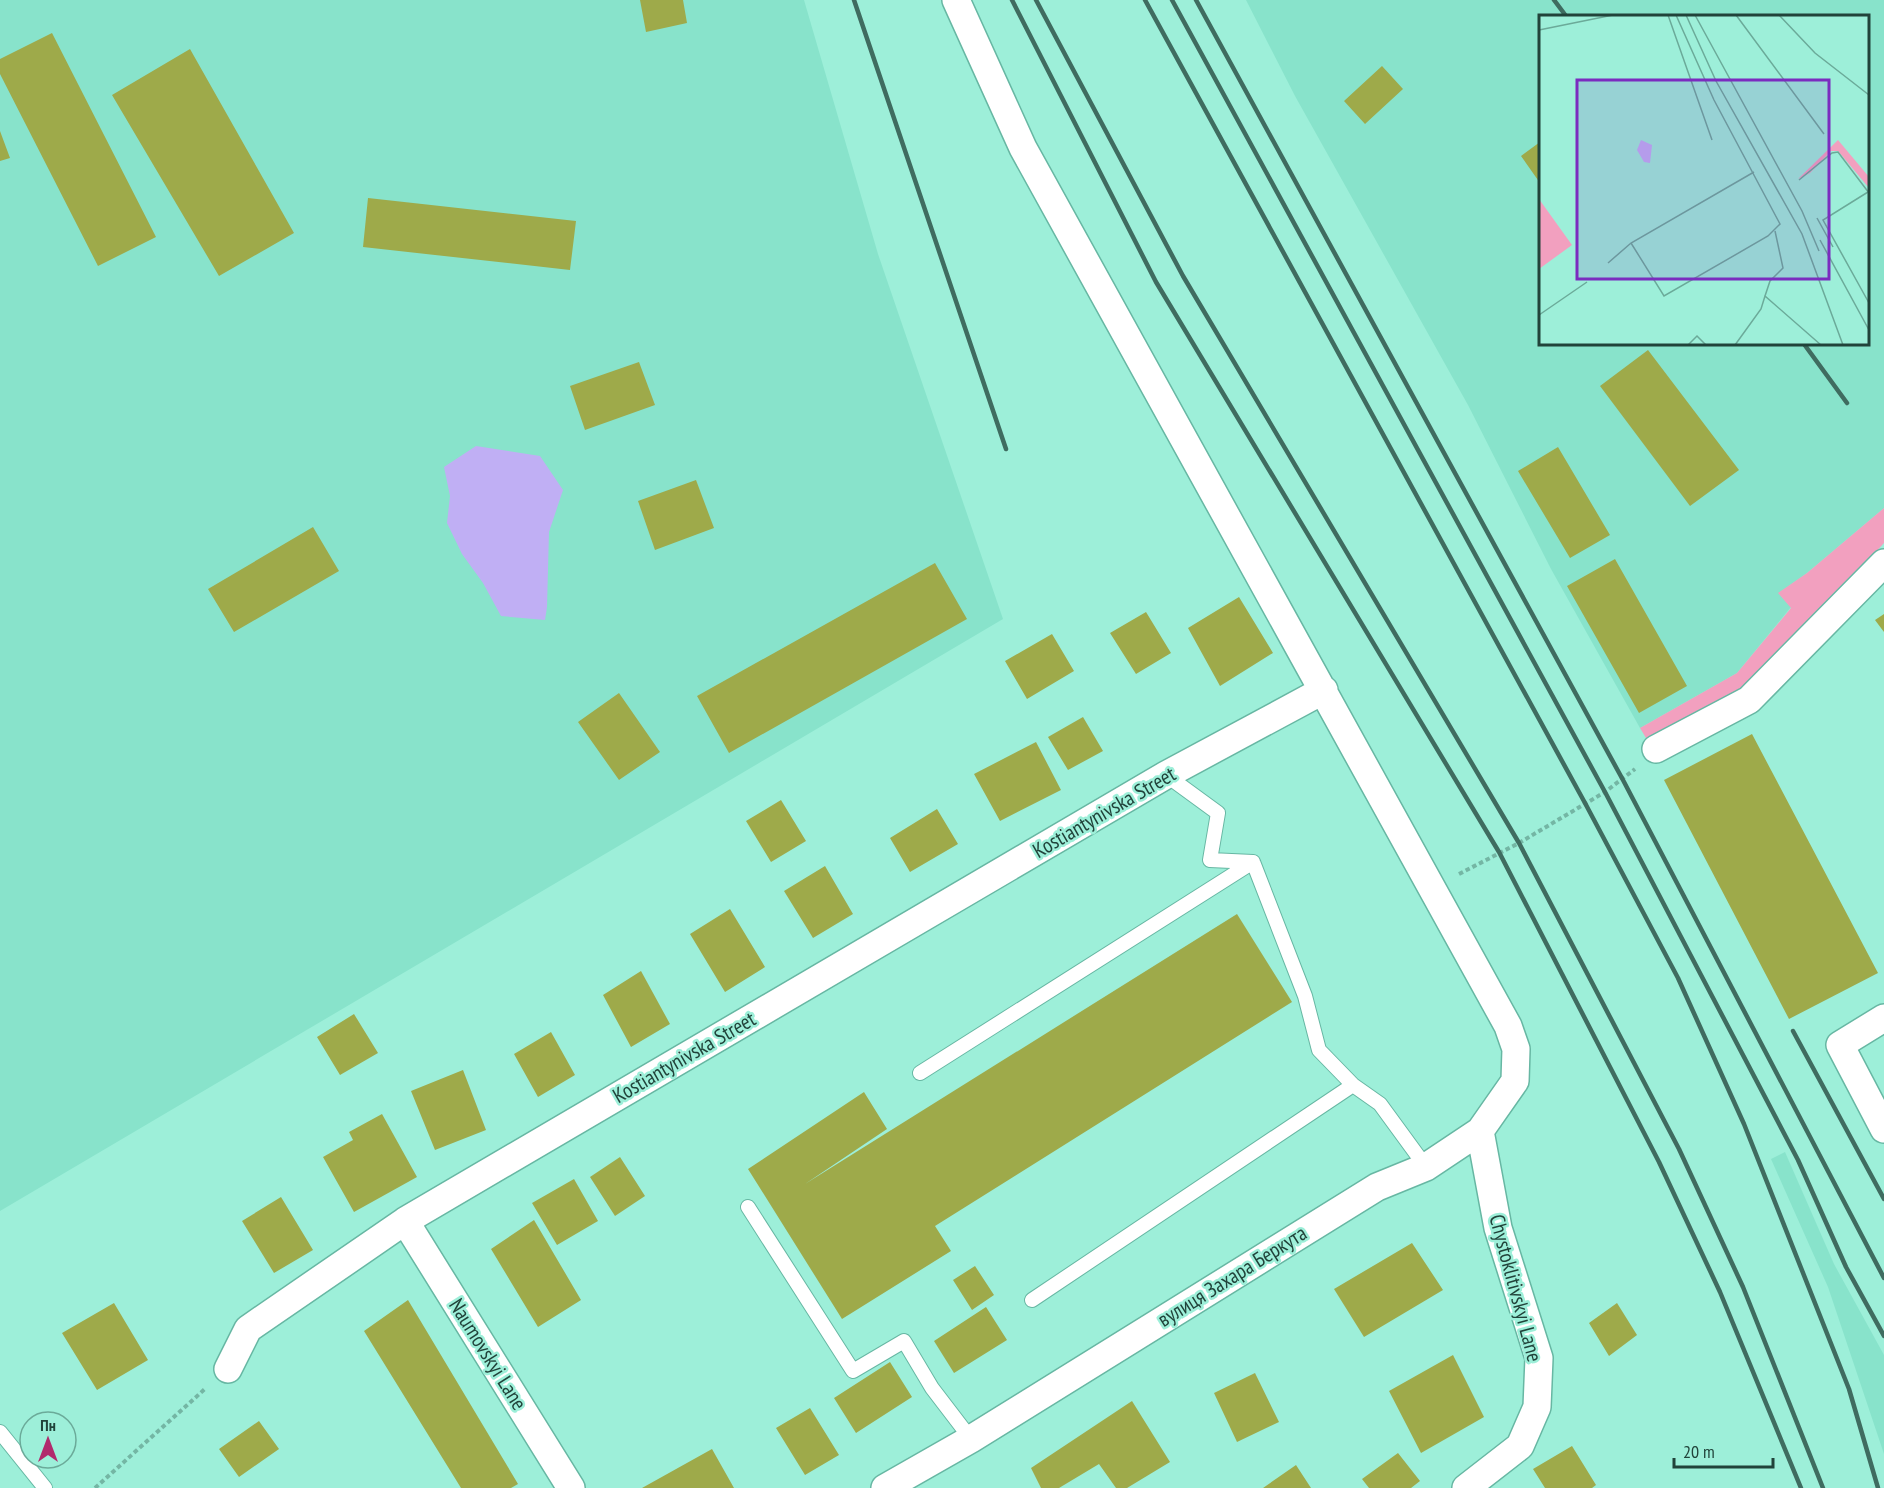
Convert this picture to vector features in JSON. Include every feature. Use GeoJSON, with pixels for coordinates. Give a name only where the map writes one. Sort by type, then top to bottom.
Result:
{"type":"FeatureCollection","features":[{"type":"Feature","properties":{"kind":"street","name":"вулиця Захара Беркута"},"geometry":{"type":"LineString","coordinates":[[885,1488],[971,1439],[1377,1187],[1426,1167],[1480,1131],[1515,1081],[1516,1049],[1508,1026],[1023,147],[956,0]]}},
{"type":"Feature","properties":{"kind":"street"},"geometry":{"type":"LineString","coordinates":[[1656,749],[1749,700],[1884,563]]}},
{"type":"Feature","properties":{"kind":"street","name":"Kostiantynivska Street"},"geometry":{"type":"LineString","coordinates":[[228,1369],[248,1329],[405,1221],[1166,775],[1324,690]]}},
{"type":"Feature","properties":{"kind":"street"},"geometry":{"type":"LineString","coordinates":[[1884,1018],[1840,1045],[1884,1129]]}},
{"type":"Feature","properties":{"kind":"street","name":"Chystoklitivskyi Lane"},"geometry":{"type":"LineString","coordinates":[[1466,1488],[1520,1446],[1537,1407],[1539,1358],[1498,1228],[1480,1131]]}},
{"type":"Feature","properties":{"kind":"street","name":"Naumovskyi Lane"},"geometry":{"type":"LineString","coordinates":[[405,1221],[571,1488]]}},
{"type":"Feature","properties":{"kind":"lane"},"geometry":{"type":"LineString","coordinates":[[1166,775],[1218,813],[1210,860],[1253,862]]}},
{"type":"Feature","properties":{"kind":"lane"},"geometry":{"type":"LineString","coordinates":[[920,1073],[1253,862]]}},
{"type":"Feature","properties":{"kind":"lane"},"geometry":{"type":"LineString","coordinates":[[1253,862],[1305,996],[1319,1050],[1353,1085],[1380,1104],[1426,1167]]}},
{"type":"Feature","properties":{"kind":"lane"},"geometry":{"type":"LineString","coordinates":[[1032,1300],[1353,1085]]}},
{"type":"Feature","properties":{"kind":"lane"},"geometry":{"type":"LineString","coordinates":[[748,1207],[853,1371],[904,1341],[932,1388],[971,1439]]}},
{"type":"Feature","properties":{"kind":"lane"},"geometry":{"type":"LineString","coordinates":[[0,1432],[45,1488]]}},
{"type":"Feature","properties":{"kind":"path"},"geometry":{"type":"LineString","coordinates":[[1432,889],[1519,843],[1605,792],[1656,749]]}},
{"type":"Feature","properties":{"kind":"path"},"geometry":{"type":"LineString","coordinates":[[95,1488],[228,1369]]}},
{"type":"Feature","properties":{"kind":"shaded area"},"geometry":{"type":"Polygon","coordinates":[[[0,0],[804,0],[878,254],[1003,619],[0,1211],[0,0]]]}},
{"type":"Feature","properties":{"kind":"shaded area"},"geometry":{"type":"Polygon","coordinates":[[[1246,0],[1884,0],[1884,508],[1807,573],[1779,593],[1791,607],[1737,673],[1640,728],[1551,569],[1468,405],[1295,96],[1246,0]]]}},
{"type":"Feature","properties":{"kind":"shaded area"},"geometry":{"type":"Polygon","coordinates":[[[476,446],[540,456],[563,490],[549,532],[545,620],[501,616],[483,583],[462,554],[447,523],[450,496],[444,467],[476,446]]]}},
{"type":"Feature","properties":{"kind":"shaded area"},"geometry":{"type":"Polygon","coordinates":[[[1884,508],[1884,543],[1744,696],[1649,743],[1640,728],[1737,673],[1791,608],[1778,593],[1807,573],[1884,508]]]}},
{"type":"Feature","properties":{"kind":"shaded area"},"geometry":{"type":"Polygon","coordinates":[[[1785,1152],[1834,1264],[1884,1355],[1884,1454],[1828,1287],[1771,1159],[1785,1152]]]}},
{"type":"Feature","properties":{"kind":"building"},"geometry":{"type":"Polygon","coordinates":[[[640,0],[683,0],[687,23],[646,32],[640,0]]]}},
{"type":"Feature","properties":{"kind":"building"},"geometry":{"type":"Polygon","coordinates":[[[52,33],[156,237],[98,266],[0,74],[0,59],[52,33]]]}},
{"type":"Feature","properties":{"kind":"building"},"geometry":{"type":"Polygon","coordinates":[[[190,49],[294,233],[219,276],[112,95],[190,49]]]}},
{"type":"Feature","properties":{"kind":"building"},"geometry":{"type":"Polygon","coordinates":[[[1382,66],[1403,89],[1365,124],[1344,101],[1382,66]]]}},
{"type":"Feature","properties":{"kind":"building"},"geometry":{"type":"Polygon","coordinates":[[[0,131],[10,158],[0,161],[0,131]]]}},
{"type":"Feature","properties":{"kind":"building"},"geometry":{"type":"Polygon","coordinates":[[[1539,143],[1539,182],[1521,156],[1539,143]]]}},
{"type":"Feature","properties":{"kind":"building"},"geometry":{"type":"Polygon","coordinates":[[[368,198],[576,221],[570,270],[363,247],[368,198]]]}},
{"type":"Feature","properties":{"kind":"building"},"geometry":{"type":"Polygon","coordinates":[[[1648,350],[1739,470],[1690,506],[1600,386],[1648,350]]]}},
{"type":"Feature","properties":{"kind":"building"},"geometry":{"type":"Polygon","coordinates":[[[639,362],[655,405],[585,430],[570,386],[639,362]]]}},
{"type":"Feature","properties":{"kind":"building"},"geometry":{"type":"Polygon","coordinates":[[[1558,447],[1610,535],[1570,558],[1518,471],[1558,447]]]}},
{"type":"Feature","properties":{"kind":"building"},"geometry":{"type":"Polygon","coordinates":[[[696,480],[714,528],[655,550],[638,501],[696,480]]]}},
{"type":"Feature","properties":{"kind":"building"},"geometry":{"type":"Polygon","coordinates":[[[313,527],[339,571],[234,632],[208,589],[313,527]]]}},
{"type":"Feature","properties":{"kind":"building"},"geometry":{"type":"Polygon","coordinates":[[[1615,559],[1687,686],[1639,713],[1567,586],[1615,559]]]}},
{"type":"Feature","properties":{"kind":"building"},"geometry":{"type":"Polygon","coordinates":[[[935,563],[967,619],[729,753],[697,696],[935,563]]]}},
{"type":"Feature","properties":{"kind":"building"},"geometry":{"type":"Polygon","coordinates":[[[1239,597],[1273,653],[1220,686],[1188,628],[1239,597]]]}},
{"type":"Feature","properties":{"kind":"building"},"geometry":{"type":"Polygon","coordinates":[[[1146,612],[1171,653],[1136,674],[1110,633],[1146,612]]]}},
{"type":"Feature","properties":{"kind":"building"},"geometry":{"type":"Polygon","coordinates":[[[1884,614],[1884,632],[1875,620],[1884,614]]]}},
{"type":"Feature","properties":{"kind":"building"},"geometry":{"type":"Polygon","coordinates":[[[1052,634],[1074,671],[1027,699],[1005,661],[1052,634]]]}},
{"type":"Feature","properties":{"kind":"building"},"geometry":{"type":"Polygon","coordinates":[[[619,693],[660,752],[619,780],[578,722],[619,693]]]}},
{"type":"Feature","properties":{"kind":"building"},"geometry":{"type":"Polygon","coordinates":[[[1083,717],[1103,751],[1068,770],[1048,737],[1083,717]]]}},
{"type":"Feature","properties":{"kind":"building"},"geometry":{"type":"Polygon","coordinates":[[[1752,734],[1878,973],[1789,1019],[1664,780],[1752,734]]]}},
{"type":"Feature","properties":{"kind":"building"},"geometry":{"type":"Polygon","coordinates":[[[1036,742],[1061,790],[1000,821],[974,774],[1036,742]]]}},
{"type":"Feature","properties":{"kind":"building"},"geometry":{"type":"Polygon","coordinates":[[[781,800],[806,841],[771,862],[746,821],[781,800]]]}},
{"type":"Feature","properties":{"kind":"building"},"geometry":{"type":"Polygon","coordinates":[[[937,809],[958,844],[910,872],[890,838],[937,809]]]}},
{"type":"Feature","properties":{"kind":"building"},"geometry":{"type":"Polygon","coordinates":[[[825,866],[853,914],[813,938],[784,891],[825,866]]]}},
{"type":"Feature","properties":{"kind":"building"},"geometry":{"type":"Polygon","coordinates":[[[730,909],[765,967],[725,992],[690,934],[730,909]]]}},
{"type":"Feature","properties":{"kind":"building"},"geometry":{"type":"Polygon","coordinates":[[[1237,914],[1292,1002],[935,1226],[951,1251],[842,1319],[748,1169],[864,1092],[887,1129],[805,1184],[1237,914]]]}},
{"type":"Feature","properties":{"kind":"building"},"geometry":{"type":"Polygon","coordinates":[[[641,971],[670,1024],[631,1047],[603,995],[641,971]]]}},
{"type":"Feature","properties":{"kind":"building"},"geometry":{"type":"Polygon","coordinates":[[[354,1014],[378,1053],[340,1075],[317,1037],[354,1014]]]}},
{"type":"Feature","properties":{"kind":"building"},"geometry":{"type":"Polygon","coordinates":[[[551,1032],[575,1075],[538,1097],[514,1054],[551,1032]]]}},
{"type":"Feature","properties":{"kind":"building"},"geometry":{"type":"Polygon","coordinates":[[[463,1070],[486,1130],[435,1150],[411,1091],[463,1070]]]}},
{"type":"Feature","properties":{"kind":"building"},"geometry":{"type":"Polygon","coordinates":[[[382,1114],[417,1177],[354,1212],[323,1157],[353,1140],[349,1132],[382,1114]]]}},
{"type":"Feature","properties":{"kind":"building"},"geometry":{"type":"Polygon","coordinates":[[[620,1157],[645,1196],[615,1216],[590,1177],[620,1157]]]}},
{"type":"Feature","properties":{"kind":"building"},"geometry":{"type":"Polygon","coordinates":[[[574,1179],[598,1221],[557,1245],[532,1203],[574,1179]]]}},
{"type":"Feature","properties":{"kind":"building"},"geometry":{"type":"Polygon","coordinates":[[[281,1197],[313,1250],[274,1273],[242,1221],[281,1197]]]}},
{"type":"Feature","properties":{"kind":"building"},"geometry":{"type":"Polygon","coordinates":[[[534,1220],[581,1300],[538,1327],[491,1249],[534,1220]]]}},
{"type":"Feature","properties":{"kind":"building"},"geometry":{"type":"Polygon","coordinates":[[[1412,1243],[1443,1290],[1364,1337],[1334,1289],[1412,1243]]]}},
{"type":"Feature","properties":{"kind":"building"},"geometry":{"type":"Polygon","coordinates":[[[975,1266],[994,1295],[972,1310],[953,1280],[975,1266]]]}},
{"type":"Feature","properties":{"kind":"building"},"geometry":{"type":"Polygon","coordinates":[[[408,1300],[518,1484],[511,1488],[461,1488],[364,1331],[408,1300]]]}},
{"type":"Feature","properties":{"kind":"building"},"geometry":{"type":"Polygon","coordinates":[[[114,1303],[148,1360],[97,1390],[62,1333],[114,1303]]]}},
{"type":"Feature","properties":{"kind":"building"},"geometry":{"type":"Polygon","coordinates":[[[1617,1303],[1637,1335],[1609,1356],[1589,1323],[1617,1303]]]}},
{"type":"Feature","properties":{"kind":"building"},"geometry":{"type":"Polygon","coordinates":[[[986,1307],[1007,1340],[954,1373],[934,1341],[986,1307]]]}},
{"type":"Feature","properties":{"kind":"building"},"geometry":{"type":"Polygon","coordinates":[[[1453,1355],[1484,1417],[1421,1453],[1389,1391],[1453,1355]]]}},
{"type":"Feature","properties":{"kind":"building"},"geometry":{"type":"Polygon","coordinates":[[[890,1362],[912,1397],[856,1433],[834,1398],[890,1362]]]}},
{"type":"Feature","properties":{"kind":"building"},"geometry":{"type":"Polygon","coordinates":[[[1255,1373],[1279,1422],[1237,1442],[1214,1393],[1255,1373]]]}},
{"type":"Feature","properties":{"kind":"building"},"geometry":{"type":"Polygon","coordinates":[[[1132,1401],[1170,1462],[1127,1488],[1116,1488],[1099,1464],[1059,1488],[1041,1488],[1031,1468],[1132,1401]]]}},
{"type":"Feature","properties":{"kind":"building"},"geometry":{"type":"Polygon","coordinates":[[[810,1408],[839,1455],[805,1475],[776,1428],[810,1408]]]}},
{"type":"Feature","properties":{"kind":"building"},"geometry":{"type":"Polygon","coordinates":[[[259,1421],[279,1449],[239,1477],[219,1449],[259,1421]]]}},
{"type":"Feature","properties":{"kind":"building"},"geometry":{"type":"Polygon","coordinates":[[[1572,1446],[1596,1485],[1592,1488],[1545,1488],[1533,1469],[1572,1446]]]}},
{"type":"Feature","properties":{"kind":"building"},"geometry":{"type":"Polygon","coordinates":[[[712,1449],[734,1488],[642,1488],[712,1449]]]}},
{"type":"Feature","properties":{"kind":"building"},"geometry":{"type":"Polygon","coordinates":[[[1398,1453],[1420,1481],[1411,1488],[1369,1488],[1362,1479],[1398,1453]]]}},
{"type":"Feature","properties":{"kind":"building"},"geometry":{"type":"Polygon","coordinates":[[[1296,1465],[1311,1488],[1263,1488],[1296,1465]]]}},
{"type":"Feature","properties":{"kind":"railway"},"geometry":{"type":"LineString","coordinates":[[854,0],[1006,449]]}},
{"type":"Feature","properties":{"kind":"railway"},"geometry":{"type":"LineString","coordinates":[[1012,0],[1156,282],[1499,852],[1659,1162],[1720,1292],[1801,1488]]}},
{"type":"Feature","properties":{"kind":"railway"},"geometry":{"type":"LineString","coordinates":[[1036,0],[1183,276],[1519,843],[1679,1149],[1743,1287],[1823,1488]]}},
{"type":"Feature","properties":{"kind":"railway"},"geometry":{"type":"LineString","coordinates":[[1145,0],[1585,803],[1678,978],[1744,1124],[1849,1389],[1878,1488]]}},
{"type":"Feature","properties":{"kind":"railway"},"geometry":{"type":"LineString","coordinates":[[1172,0],[1605,792],[1798,1160],[1846,1267],[1884,1336]]}},
{"type":"Feature","properties":{"kind":"railway"},"geometry":{"type":"LineString","coordinates":[[1196,0],[1623,780],[1884,1278]]}},
{"type":"Feature","properties":{"kind":"railway"},"geometry":{"type":"LineString","coordinates":[[1554,0],[1565,15]]}},
{"type":"Feature","properties":{"kind":"railway"},"geometry":{"type":"LineString","coordinates":[[1805,345],[1847,403]]}},
{"type":"Feature","properties":{"kind":"railway"},"geometry":{"type":"LineString","coordinates":[[1793,1031],[1884,1199]]}}]}
